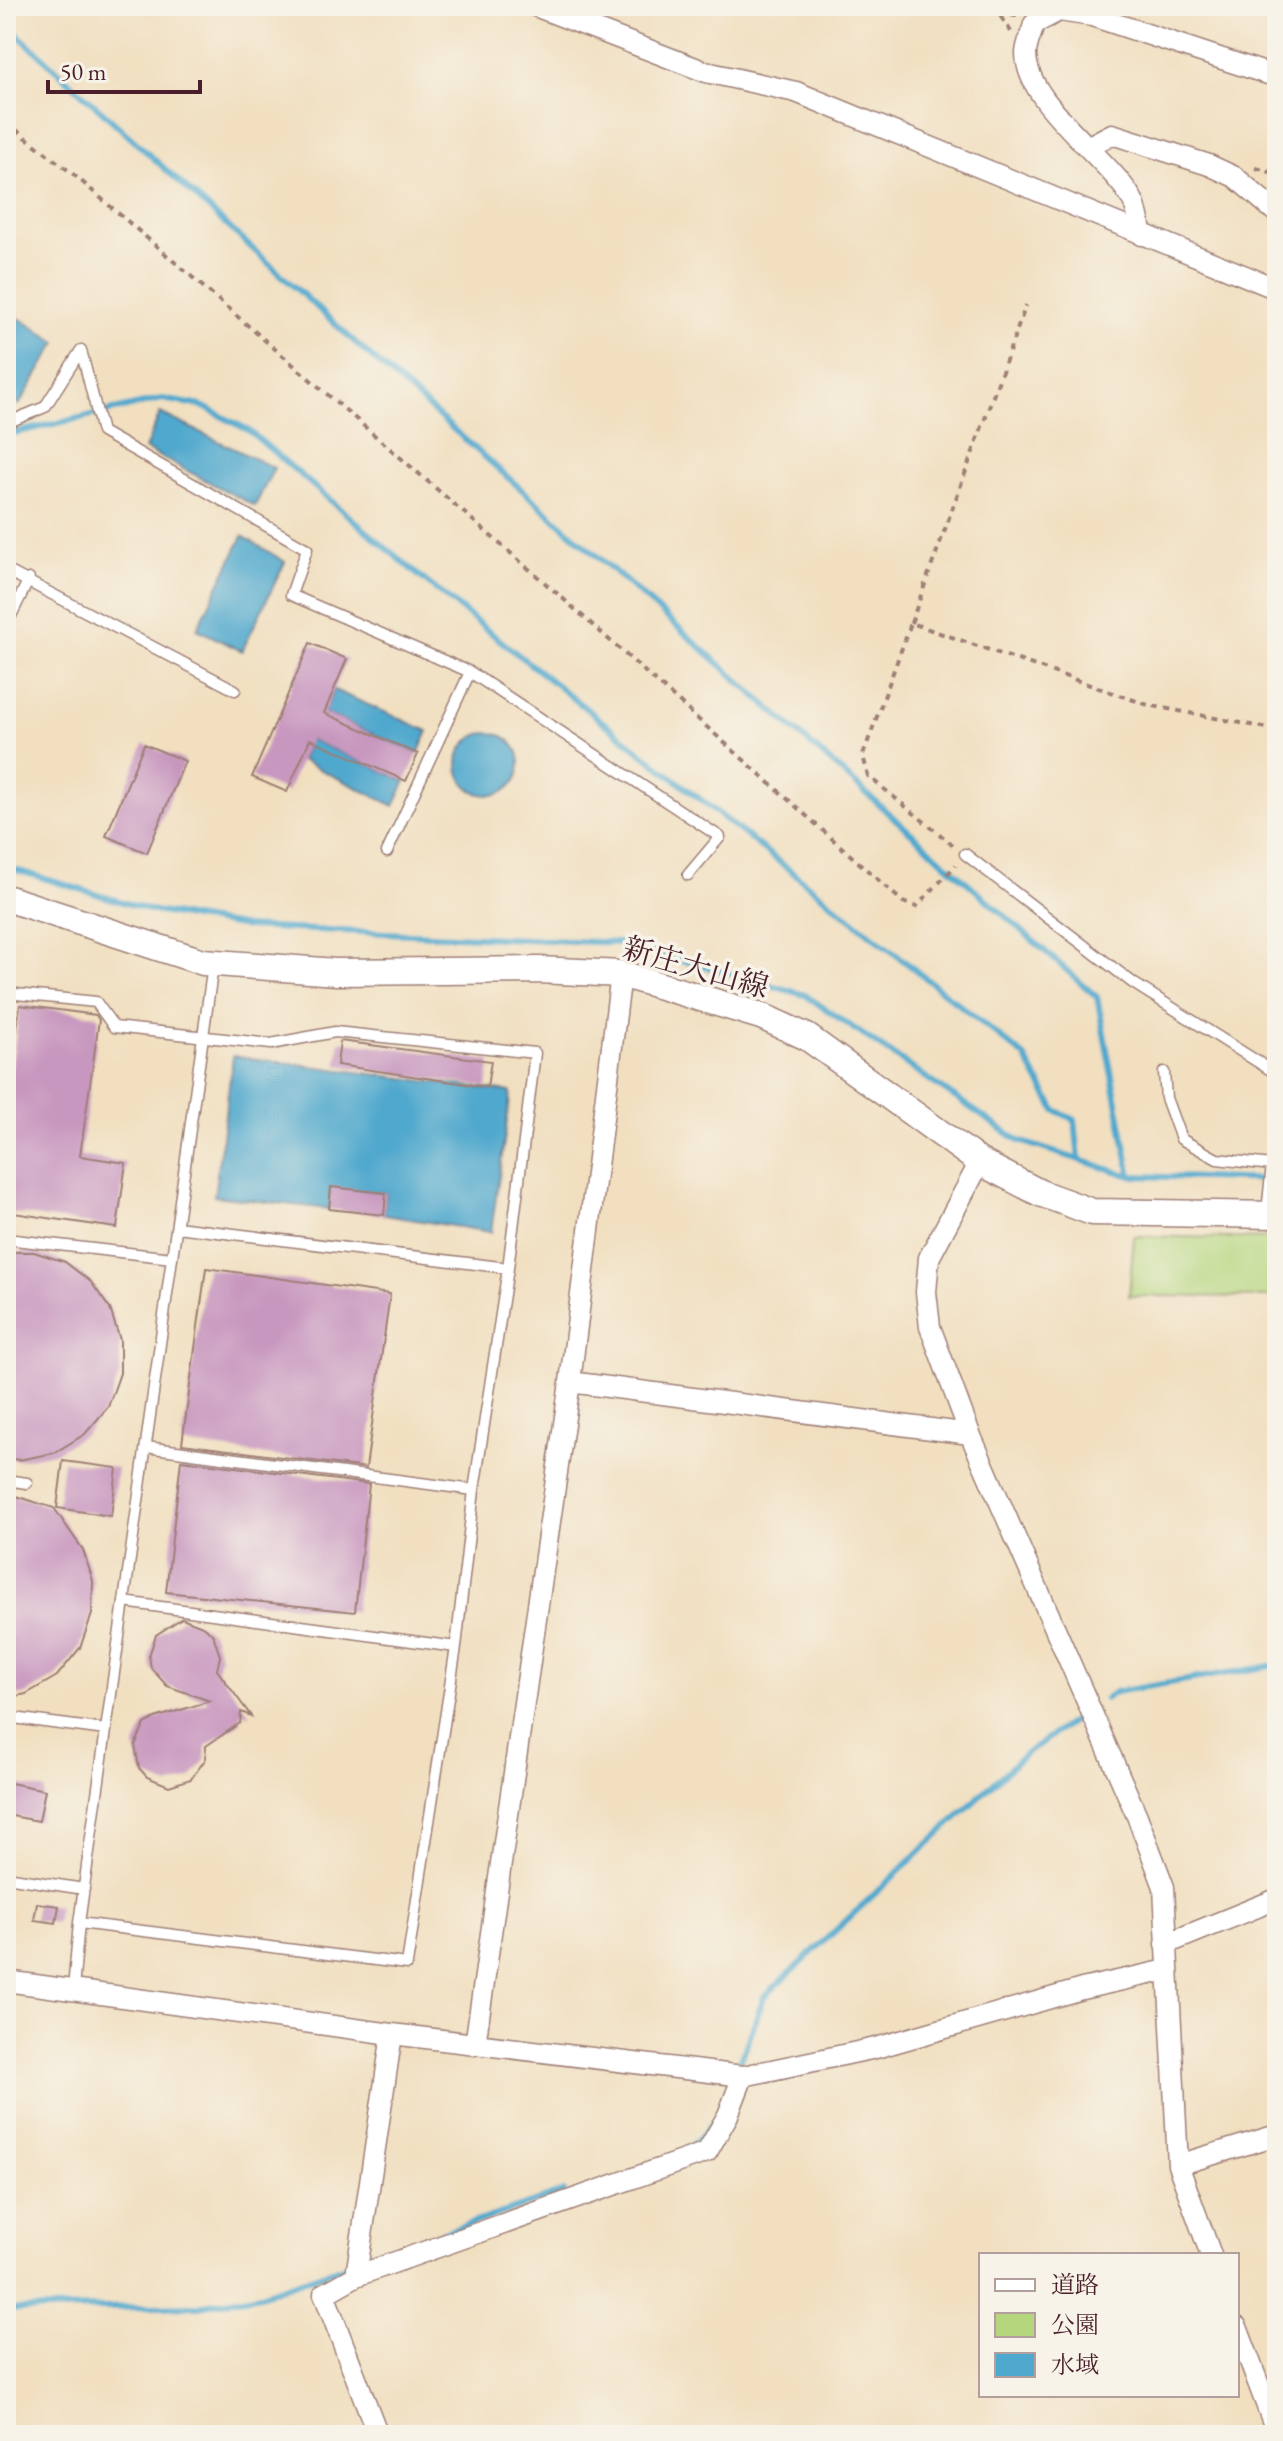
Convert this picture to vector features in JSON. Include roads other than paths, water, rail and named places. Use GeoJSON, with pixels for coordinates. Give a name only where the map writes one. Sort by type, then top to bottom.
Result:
{"type":"FeatureCollection","features":[{"type":"Feature","properties":{"kind":"main road","name":"新庄大山線"},"geometry":{"type":"LineString","coordinates":[[6,898],[154,948],[214,963],[336,972],[539,970],[621,974],[761,1016],[807,1037],[980,1162],[1040,1193],[1092,1212],[1272,1214]]}},
{"type":"Feature","properties":{"kind":"street"},"geometry":{"type":"LineString","coordinates":[[535,6],[706,72],[796,92],[1277,289]]}},
{"type":"Feature","properties":{"kind":"street"},"geometry":{"type":"LineString","coordinates":[[1142,235],[1133,201],[1089,146],[1048,107],[1026,55],[1034,24],[1059,11],[1092,16],[1277,77]]}},
{"type":"Feature","properties":{"kind":"street"},"geometry":{"type":"LineString","coordinates":[[1089,146],[1112,134],[1209,165],[1235,177],[1277,213]]}},
{"type":"Feature","properties":{"kind":"street"},"geometry":{"type":"LineString","coordinates":[[475,2045],[570,1382],[621,974]]}},
{"type":"Feature","properties":{"kind":"street"},"geometry":{"type":"LineString","coordinates":[[980,1162],[929,1258],[926,1292],[930,1327],[970,1434],[1164,1887],[1178,2165],[1210,2253]]}},
{"type":"Feature","properties":{"kind":"street"},"geometry":{"type":"LineString","coordinates":[[570,1382],[970,1434]]}},
{"type":"Feature","properties":{"kind":"street"},"geometry":{"type":"LineString","coordinates":[[1166,1944],[1277,1899]]}},
{"type":"Feature","properties":{"kind":"street"},"geometry":{"type":"LineString","coordinates":[[6,1981],[475,2045],[743,2076],[876,2048],[1082,1989],[1167,1970]]}},
{"type":"Feature","properties":{"kind":"street"},"geometry":{"type":"LineString","coordinates":[[356,2274],[392,2034]]}},
{"type":"Feature","properties":{"kind":"street"},"geometry":{"type":"LineString","coordinates":[[378,2435],[324,2294],[356,2274],[707,2152],[728,2115],[743,2076]]}},
{"type":"Feature","properties":{"kind":"street"},"geometry":{"type":"LineString","coordinates":[[1178,2165],[1277,2135]]}},
{"type":"Feature","properties":{"kind":"street"},"geometry":{"type":"LineString","coordinates":[[1239,2332],[1277,2433]]}},
{"type":"Feature","properties":{"kind":"lane"},"geometry":{"type":"LineString","coordinates":[[6,415],[14,420],[45,407],[81,350],[102,432],[307,549],[291,595],[470,672],[720,837],[688,875]]}},
{"type":"Feature","properties":{"kind":"lane"},"geometry":{"type":"LineString","coordinates":[[6,570],[29,579],[235,690]]}},
{"type":"Feature","properties":{"kind":"lane"},"geometry":{"type":"LineString","coordinates":[[6,626],[29,579]]}},
{"type":"Feature","properties":{"kind":"lane"},"geometry":{"type":"LineString","coordinates":[[387,852],[470,672]]}},
{"type":"Feature","properties":{"kind":"lane"},"geometry":{"type":"LineString","coordinates":[[965,854],[1133,983],[1277,1074]]}},
{"type":"Feature","properties":{"kind":"lane"},"geometry":{"type":"LineString","coordinates":[[73,1989],[79,1923],[214,963]]}},
{"type":"Feature","properties":{"kind":"lane"},"geometry":{"type":"LineString","coordinates":[[6,993],[96,1002],[114,1027],[271,1044],[335,1032],[535,1053],[508,1268],[474,1490],[456,1647],[407,1964],[79,1923]]}},
{"type":"Feature","properties":{"kind":"lane"},"geometry":{"type":"LineString","coordinates":[[1164,1072],[1166,1098],[1181,1139],[1217,1159],[1275,1160],[1272,1214]]}},
{"type":"Feature","properties":{"kind":"lane"},"geometry":{"type":"LineString","coordinates":[[177,1227],[508,1268]]}},
{"type":"Feature","properties":{"kind":"lane"},"geometry":{"type":"LineString","coordinates":[[6,1239],[172,1258]]}},
{"type":"Feature","properties":{"kind":"lane"},"geometry":{"type":"LineString","coordinates":[[146,1447],[474,1490]]}},
{"type":"Feature","properties":{"kind":"lane"},"geometry":{"type":"LineString","coordinates":[[6,1480],[27,1483]]}},
{"type":"Feature","properties":{"kind":"lane"},"geometry":{"type":"LineString","coordinates":[[124,1602],[456,1647]]}},
{"type":"Feature","properties":{"kind":"lane"},"geometry":{"type":"LineString","coordinates":[[6,1717],[106,1730]]}},
{"type":"Feature","properties":{"kind":"lane"},"geometry":{"type":"LineString","coordinates":[[6,1877],[84,1889]]}},
{"type":"Feature","properties":{"kind":"water"},"geometry":{"type":"Polygon","coordinates":[[[6,310],[57,342],[19,405],[6,397],[6,310]]]}},
{"type":"Feature","properties":{"kind":"water"},"geometry":{"type":"Polygon","coordinates":[[[160,413],[274,468],[255,506],[145,449],[160,413]]]}},
{"type":"Feature","properties":{"kind":"water"},"geometry":{"type":"Polygon","coordinates":[[[243,536],[285,562],[242,651],[197,629],[243,536]]]}},
{"type":"Feature","properties":{"kind":"water"},"geometry":{"type":"Polygon","coordinates":[[[334,690],[428,731],[418,754],[324,713],[334,690]]]}},
{"type":"Feature","properties":{"kind":"water"},"geometry":{"type":"Polygon","coordinates":[[[489,733],[511,742],[520,764],[511,786],[489,795],[467,786],[458,764],[467,742],[489,733]]]}},
{"type":"Feature","properties":{"kind":"water"},"geometry":{"type":"Polygon","coordinates":[[[310,739],[406,781],[394,806],[301,760],[310,739]]]}},
{"type":"Feature","properties":{"kind":"water"},"geometry":{"type":"Polygon","coordinates":[[[233,1056],[511,1092],[491,1232],[384,1215],[386,1193],[331,1188],[329,1209],[214,1196],[233,1056]]]}},
{"type":"Feature","properties":{"kind":"waterway"},"geometry":{"type":"LineString","coordinates":[[6,24],[368,354],[1097,997],[1131,1176]]}},
{"type":"Feature","properties":{"kind":"waterway"},"geometry":{"type":"LineString","coordinates":[[6,435],[162,399],[202,406],[248,430],[419,576],[1025,1057],[1055,1110],[1075,1120],[1079,1159]]}},
{"type":"Feature","properties":{"kind":"waterway"},"geometry":{"type":"LineString","coordinates":[[6,867],[149,910],[245,927],[620,943],[805,995],[1019,1141],[1131,1176],[1277,1180]]}},
{"type":"Feature","properties":{"kind":"waterway"},"geometry":{"type":"LineString","coordinates":[[1105,1699],[1115,1692],[1277,1665]]}},
{"type":"Feature","properties":{"kind":"waterway"},"geometry":{"type":"LineString","coordinates":[[741,2060],[764,1997],[1025,1754],[1077,1718]]}},
{"type":"Feature","properties":{"kind":"waterway"},"geometry":{"type":"LineString","coordinates":[[688,2150],[713,2123]]}},
{"type":"Feature","properties":{"kind":"waterway"},"geometry":{"type":"LineString","coordinates":[[363,2260],[564,2192]]}},
{"type":"Feature","properties":{"kind":"waterway"},"geometry":{"type":"LineString","coordinates":[[6,2310],[199,2306],[260,2295],[352,2264]]}}]}
